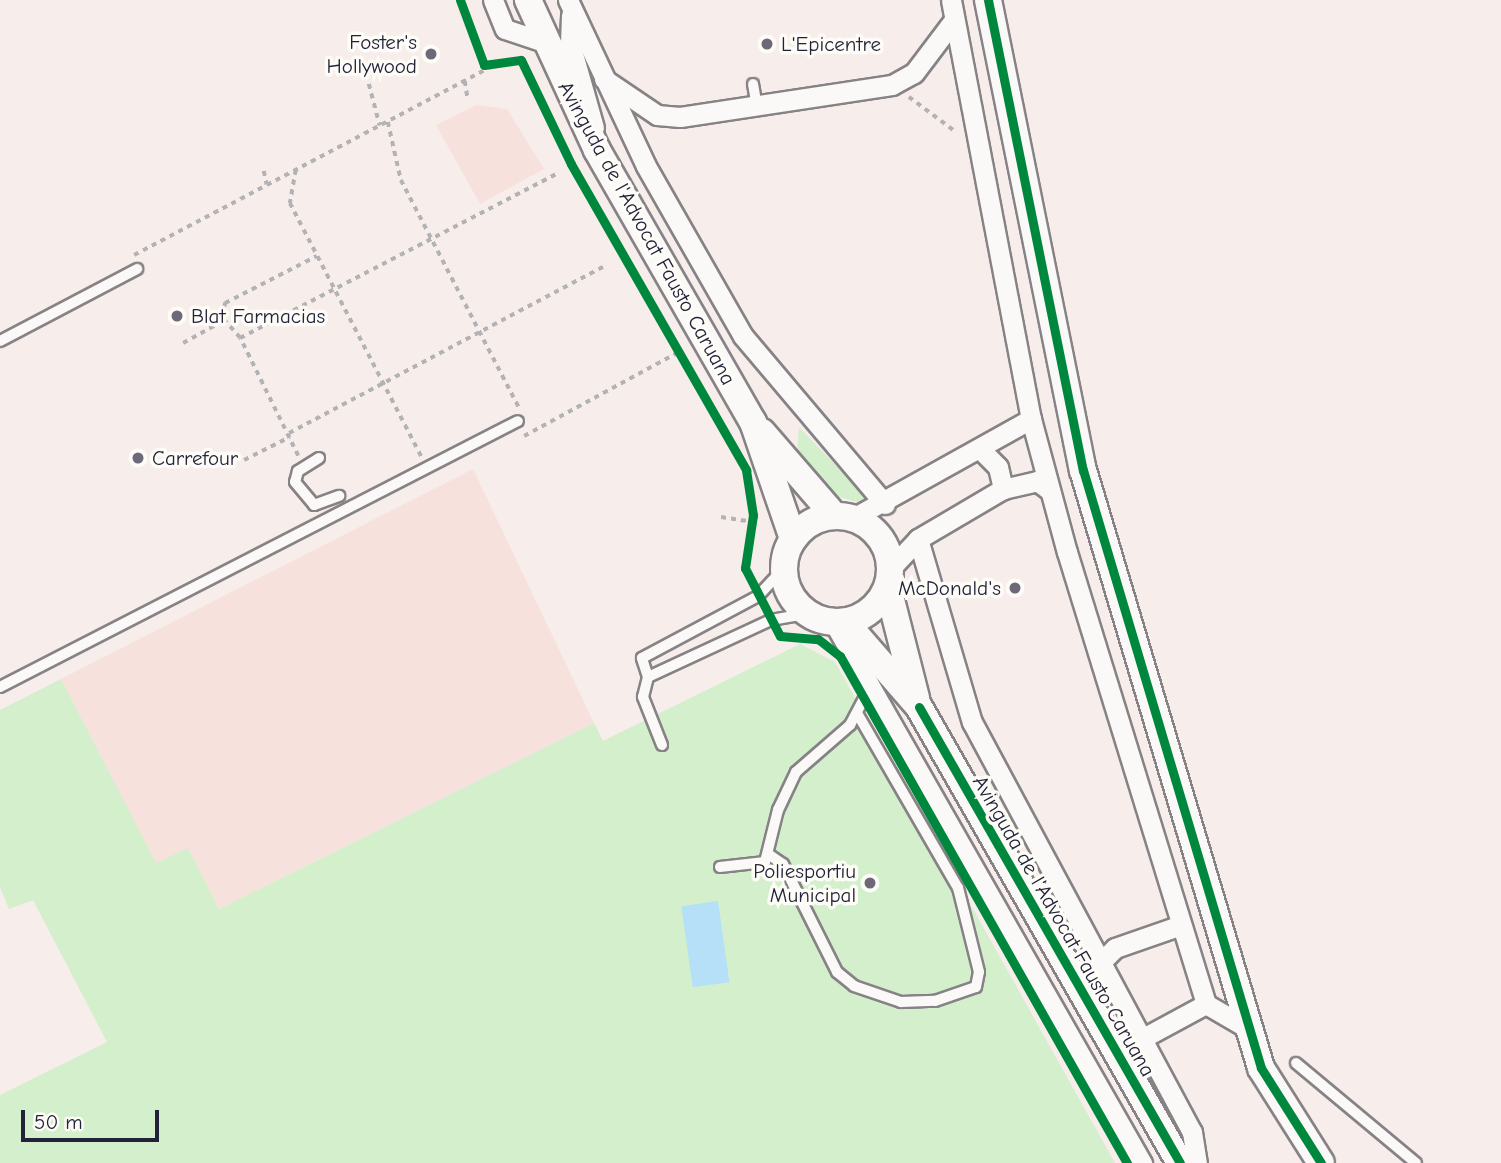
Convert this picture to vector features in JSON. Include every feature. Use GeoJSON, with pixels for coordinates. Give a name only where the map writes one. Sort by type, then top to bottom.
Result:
{"type":"FeatureCollection","features":[{"type":"Feature","properties":{"kind":"street"},"geometry":{"type":"LineString","coordinates":[[493,0],[505,29],[544,42]]}},
{"type":"Feature","properties":{"kind":"street","name":"Avinguda de l'Advocat Fausto Caruana"},"geometry":{"type":"LineString","coordinates":[[528,0],[544,42],[597,150],[753,422],[793,539]]}},
{"type":"Feature","properties":{"kind":"street"},"geometry":{"type":"LineString","coordinates":[[988,0],[1067,409],[1261,1068],[1321,1163]]}},
{"type":"Feature","properties":{"kind":"street"},"geometry":{"type":"LineString","coordinates":[[569,6],[570,43],[589,95],[597,150]]}},
{"type":"Feature","properties":{"kind":"street","name":"Avinguda de l'Advocat Fausto Caruana"},"geometry":{"type":"LineString","coordinates":[[569,6],[602,77],[743,336],[886,503]]}},
{"type":"Feature","properties":{"kind":"street"},"geometry":{"type":"LineString","coordinates":[[953,10],[1031,419],[1049,490],[1178,926],[1206,1004],[1249,1029]]}},
{"type":"Feature","properties":{"kind":"street"},"geometry":{"type":"LineString","coordinates":[[602,77],[657,115],[757,107],[892,85],[914,73],[953,10]]}},
{"type":"Feature","properties":{"kind":"street"},"geometry":{"type":"LineString","coordinates":[[1031,419],[886,503],[844,517],[811,522],[793,539],[783,569],[789,594],[806,614],[840,623],[872,612],[889,578],[918,539],[1003,489],[1037,481],[1049,490]]}},
{"type":"Feature","properties":{"kind":"street","name":"Avinguda de l'Advocat Fausto Caruana"},"geometry":{"type":"LineString","coordinates":[[753,422],[844,517]]}},
{"type":"Feature","properties":{"kind":"street"},"geometry":{"type":"LineString","coordinates":[[980,449],[998,467],[1003,489]]}},
{"type":"Feature","properties":{"kind":"street"},"geometry":{"type":"LineString","coordinates":[[844,517],[874,530],[889,578]]}},
{"type":"Feature","properties":{"kind":"street"},"geometry":{"type":"LineString","coordinates":[[918,539],[972,722],[1103,960],[1192,1132],[1197,1163]]}},
{"type":"Feature","properties":{"kind":"street","name":"Avinguda de l'Advocat Fausto Caruana"},"geometry":{"type":"LineString","coordinates":[[889,578],[919,707]]}},
{"type":"Feature","properties":{"kind":"street","name":"Avinguda de l'Advocat Fausto Caruana"},"geometry":{"type":"LineString","coordinates":[[840,623],[1142,1163]]}},
{"type":"Feature","properties":{"kind":"street","name":"Avinguda de l'Advocat Fausto Caruana"},"geometry":{"type":"LineString","coordinates":[[840,623],[919,707],[1180,1163]]}},
{"type":"Feature","properties":{"kind":"street"},"geometry":{"type":"LineString","coordinates":[[1103,960],[1115,948],[1178,926]]}},
{"type":"Feature","properties":{"kind":"street"},"geometry":{"type":"LineString","coordinates":[[1143,1038],[1206,1004]]}},
{"type":"Feature","properties":{"kind":"lane"},"geometry":{"type":"LineString","coordinates":[[753,84],[757,107]]}},
{"type":"Feature","properties":{"kind":"lane"},"geometry":{"type":"LineString","coordinates":[[0,341],[137,269]]}},
{"type":"Feature","properties":{"kind":"lane"},"geometry":{"type":"LineString","coordinates":[[0,687],[522,419]]}},
{"type":"Feature","properties":{"kind":"lane"},"geometry":{"type":"LineString","coordinates":[[319,457],[303,467],[295,482],[305,500],[314,505],[339,496]]}},
{"type":"Feature","properties":{"kind":"lane"},"geometry":{"type":"LineString","coordinates":[[662,745],[643,697],[648,677],[642,658],[758,596],[783,569]]}},
{"type":"Feature","properties":{"kind":"lane"},"geometry":{"type":"LineString","coordinates":[[648,677],[771,620],[806,614]]}},
{"type":"Feature","properties":{"kind":"lane"},"geometry":{"type":"LineString","coordinates":[[720,867],[765,862],[778,810],[796,772],[866,705],[871,677]]}},
{"type":"Feature","properties":{"kind":"lane"},"geometry":{"type":"LineString","coordinates":[[866,705],[888,707]]}},
{"type":"Feature","properties":{"kind":"lane"},"geometry":{"type":"LineString","coordinates":[[768,854],[783,864],[837,972],[854,986],[901,1002],[935,1001],[976,987],[979,972],[958,888],[858,715]]}},
{"type":"Feature","properties":{"kind":"lane"},"geometry":{"type":"LineString","coordinates":[[1297,1063],[1416,1163]]}},
{"type":"Feature","properties":{"kind":"path"},"geometry":{"type":"LineString","coordinates":[[479,52],[491,67]]}},
{"type":"Feature","properties":{"kind":"path"},"geometry":{"type":"LineString","coordinates":[[121,262],[502,63]]}},
{"type":"Feature","properties":{"kind":"path"},"geometry":{"type":"LineString","coordinates":[[466,81],[468,99]]}},
{"type":"Feature","properties":{"kind":"path"},"geometry":{"type":"LineString","coordinates":[[369,84],[380,126]]}},
{"type":"Feature","properties":{"kind":"path"},"geometry":{"type":"LineString","coordinates":[[892,85],[965,139],[977,136]]}},
{"type":"Feature","properties":{"kind":"path"},"geometry":{"type":"LineString","coordinates":[[388,122],[401,180],[522,419],[532,431]]}},
{"type":"Feature","properties":{"kind":"path"},"geometry":{"type":"LineString","coordinates":[[296,170],[290,202],[427,467]]}},
{"type":"Feature","properties":{"kind":"path"},"geometry":{"type":"LineString","coordinates":[[264,171],[267,186]]}},
{"type":"Feature","properties":{"kind":"path"},"geometry":{"type":"LineString","coordinates":[[240,338],[556,174]]}},
{"type":"Feature","properties":{"kind":"path"},"geometry":{"type":"LineString","coordinates":[[183,343],[221,321],[225,303],[317,256]]}},
{"type":"Feature","properties":{"kind":"path"},"geometry":{"type":"LineString","coordinates":[[244,460],[382,383],[605,266]]}},
{"type":"Feature","properties":{"kind":"path"},"geometry":{"type":"LineString","coordinates":[[221,321],[240,338],[290,435],[303,467]]}},
{"type":"Feature","properties":{"kind":"path"},"geometry":{"type":"LineString","coordinates":[[672,341],[685,363]]}},
{"type":"Feature","properties":{"kind":"path"},"geometry":{"type":"LineString","coordinates":[[656,364],[679,352]]}},
{"type":"Feature","properties":{"kind":"path"},"geometry":{"type":"LineString","coordinates":[[751,503],[751,534]]}},
{"type":"Feature","properties":{"kind":"path"},"geometry":{"type":"LineString","coordinates":[[722,517],[752,522]]}},
{"type":"Feature","properties":{"kind":"shaded area"},"geometry":{"type":"Polygon","coordinates":[[[476,105],[507,109],[544,169],[480,204],[436,125],[476,105]]]}},
{"type":"Feature","properties":{"kind":"shaded area"},"geometry":{"type":"Polygon","coordinates":[[[473,469],[594,723],[219,909],[188,848],[156,864],[61,679],[473,469]]]}},
{"type":"Feature","properties":{"kind":"green space"},"geometry":{"type":"Polygon","coordinates":[[[799,427],[868,499],[863,504],[837,496],[797,456],[799,427]]]}},
{"type":"Feature","properties":{"kind":"green space"},"geometry":{"type":"Polygon","coordinates":[[[800,644],[835,662],[1115,1163],[0,1163],[0,1095],[107,1042],[33,900],[9,909],[0,887],[0,710],[61,679],[156,863],[188,848],[219,909],[594,723],[603,741],[800,644]]]}},
{"type":"Feature","properties":{"kind":"water"},"geometry":{"type":"Polygon","coordinates":[[[718,901],[729,982],[693,987],[681,906],[718,901]]]}},
{"type":"Feature","properties":{"kind":"cycle path"},"geometry":{"type":"LineString","coordinates":[[460,0],[484,65],[521,60],[571,164],[746,470],[753,515],[745,568],[780,636],[818,639],[840,656],[1127,1163]]}},
{"type":"Feature","properties":{"kind":"cycle path"},"geometry":{"type":"LineString","coordinates":[[988,0],[1083,470],[1261,1068],[1321,1163]]}},
{"type":"Feature","properties":{"kind":"cycle path"},"geometry":{"type":"LineString","coordinates":[[919,707],[1180,1163]]}},
{"type":"Feature","properties":{"kind":"place","name":"L'Epicentre"},"geometry":{"type":"Point","coordinates":[767,44]}},
{"type":"Feature","properties":{"kind":"place","name":"Foster's Hollywood"},"geometry":{"type":"Point","coordinates":[431,54]}},
{"type":"Feature","properties":{"kind":"place","name":"Blat Farmacias"},"geometry":{"type":"Point","coordinates":[177,316]}},
{"type":"Feature","properties":{"kind":"place","name":"Carrefour"},"geometry":{"type":"Point","coordinates":[138,458]}},
{"type":"Feature","properties":{"kind":"place","name":"McDonald's"},"geometry":{"type":"Point","coordinates":[1015,588]}},
{"type":"Feature","properties":{"kind":"place","name":"Poliesportiu Municipal"},"geometry":{"type":"Point","coordinates":[870,883]}}]}
